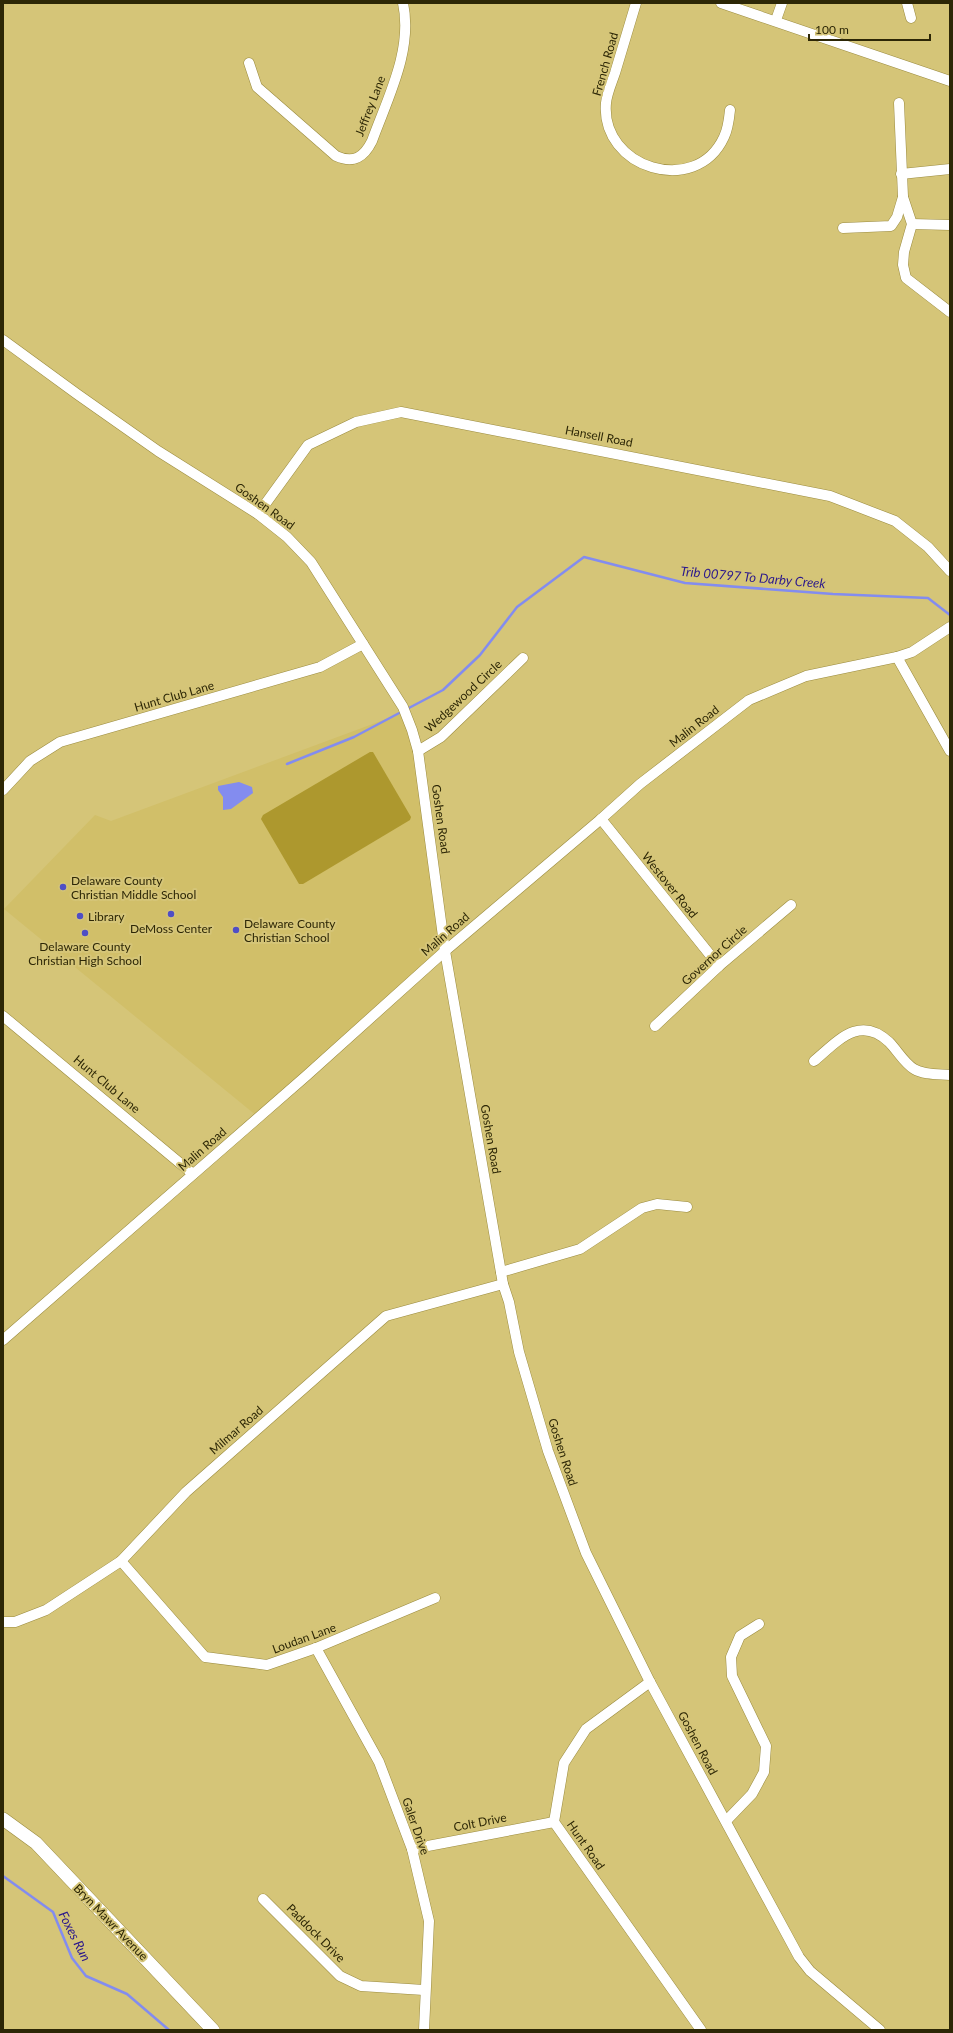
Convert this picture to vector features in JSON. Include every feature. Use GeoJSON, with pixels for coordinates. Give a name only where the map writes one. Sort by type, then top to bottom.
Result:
{"type":"FeatureCollection","features":[{"type":"Feature","properties":{"kind":"main road","name":"Bryn Mawr Avenue"},"geometry":{"type":"LineString","coordinates":[[3,1819],[36,1843],[214,2030]]}},
{"type":"Feature","properties":{"kind":"street","name":"Jeffrey Lane"},"geometry":{"type":"LineString","coordinates":[[249,64],[257,87],[336,156],[344,160],[353,160],[367,150],[372,141],[398,70],[405,44],[404,3]]}},
{"type":"Feature","properties":{"kind":"street","name":"French Road"},"geometry":{"type":"LineString","coordinates":[[636,3],[606,102],[609,126],[623,150],[638,162],[659,170],[680,170],[690,167],[709,156],[718,148],[728,128],[730,110]]}},
{"type":"Feature","properties":{"kind":"street"},"geometry":{"type":"LineString","coordinates":[[721,3],[776,20],[950,81]]}},
{"type":"Feature","properties":{"kind":"street"},"geometry":{"type":"LineString","coordinates":[[776,20],[782,3]]}},
{"type":"Feature","properties":{"kind":"street"},"geometry":{"type":"LineString","coordinates":[[907,3],[911,18]]}},
{"type":"Feature","properties":{"kind":"street"},"geometry":{"type":"LineString","coordinates":[[898,102],[903,197],[912,224],[904,252],[903,266],[906,278],[950,312]]}},
{"type":"Feature","properties":{"kind":"street"},"geometry":{"type":"LineString","coordinates":[[902,174],[950,169]]}},
{"type":"Feature","properties":{"kind":"street"},"geometry":{"type":"LineString","coordinates":[[843,228],[891,226],[897,217],[903,197]]}},
{"type":"Feature","properties":{"kind":"street"},"geometry":{"type":"LineString","coordinates":[[912,224],[950,225]]}},
{"type":"Feature","properties":{"kind":"street","name":"Goshen Road"},"geometry":{"type":"LineString","coordinates":[[3,340],[158,451],[258,514],[287,537],[311,562],[404,709],[418,751],[445,951],[503,1284],[509,1302],[519,1352],[546,1443],[578,1535],[650,1682],[799,1957],[810,1971],[880,2030]]}},
{"type":"Feature","properties":{"kind":"street","name":"Hansell Road"},"geometry":{"type":"LineString","coordinates":[[258,514],[308,445],[356,422],[401,412],[830,496],[895,521],[928,547],[950,571]]}},
{"type":"Feature","properties":{"kind":"street","name":"Malin Road"},"geometry":{"type":"LineString","coordinates":[[3,1340],[445,951],[601,819],[640,784],[749,700],[806,676],[897,657],[912,652],[950,627]]}},
{"type":"Feature","properties":{"kind":"street","name":"Hunt Club Lane"},"geometry":{"type":"LineString","coordinates":[[3,790],[30,761],[60,742],[320,666],[363,644]]}},
{"type":"Feature","properties":{"kind":"street"},"geometry":{"type":"LineString","coordinates":[[897,657],[950,751]]}},
{"type":"Feature","properties":{"kind":"street","name":"Wedgewood Circle"},"geometry":{"type":"LineString","coordinates":[[418,751],[441,737],[523,658]]}},
{"type":"Feature","properties":{"kind":"street","name":"Westover Road"},"geometry":{"type":"LineString","coordinates":[[601,819],[719,966]]}},
{"type":"Feature","properties":{"kind":"street","name":"Governor Circle"},"geometry":{"type":"LineString","coordinates":[[655,1026],[719,966],[791,905]]}},
{"type":"Feature","properties":{"kind":"street","name":"Hunt Club Lane"},"geometry":{"type":"LineString","coordinates":[[3,1016],[193,1174]]}},
{"type":"Feature","properties":{"kind":"street"},"geometry":{"type":"LineString","coordinates":[[814,1061],[848,1032],[861,1030],[879,1035],[912,1069],[929,1073],[950,1075]]}},
{"type":"Feature","properties":{"kind":"street"},"geometry":{"type":"LineString","coordinates":[[501,1272],[580,1249],[642,1208],[657,1204],[687,1207]]}},
{"type":"Feature","properties":{"kind":"street","name":"Milmar Road"},"geometry":{"type":"LineString","coordinates":[[3,1622],[15,1622],[46,1610],[121,1561],[186,1492],[386,1316],[503,1284]]}},
{"type":"Feature","properties":{"kind":"street","name":"Loudan Lane"},"geometry":{"type":"LineString","coordinates":[[121,1561],[205,1657],[267,1665],[316,1648],[435,1598]]}},
{"type":"Feature","properties":{"kind":"street"},"geometry":{"type":"LineString","coordinates":[[726,1820],[752,1794],[764,1772],[766,1746],[732,1676],[731,1657],[740,1636],[759,1624]]}},
{"type":"Feature","properties":{"kind":"street","name":"Galer Drive"},"geometry":{"type":"LineString","coordinates":[[316,1648],[379,1762],[412,1848],[429,1921],[424,1990],[424,2030]]}},
{"type":"Feature","properties":{"kind":"street","name":"Hunt Road"},"geometry":{"type":"LineString","coordinates":[[650,1682],[586,1729],[564,1762],[554,1822],[701,2030]]}},
{"type":"Feature","properties":{"kind":"street","name":"Colt Drive"},"geometry":{"type":"LineString","coordinates":[[412,1848],[554,1822]]}},
{"type":"Feature","properties":{"kind":"street","name":"Paddock Drive"},"geometry":{"type":"LineString","coordinates":[[263,1899],[340,1976],[361,1986],[424,1990]]}},
{"type":"Feature","properties":{"kind":"shaded area","name":"Delaware County Christian School"},"geometry":{"type":"Polygon","coordinates":[[[405,712],[412,730],[445,951],[258,1117],[4,909],[95,815],[111,821],[405,712]]]}},
{"type":"Feature","properties":{"kind":"shaded area"},"geometry":{"type":"Polygon","coordinates":[[[370,752],[373,752],[411,817],[410,820],[303,884],[299,884],[261,819],[263,815],[370,752]]]}},
{"type":"Feature","properties":{"kind":"water"},"geometry":{"type":"Polygon","coordinates":[[[239,782],[252,787],[253,793],[231,809],[223,810],[223,797],[218,790],[218,786],[239,782]]]}},
{"type":"Feature","properties":{"kind":"waterway","name":"Trib 00797 To Darby Creek"},"geometry":{"type":"LineString","coordinates":[[407,709],[443,690],[480,655],[517,607],[584,557],[685,583],[833,594],[928,598],[950,615]]}},
{"type":"Feature","properties":{"kind":"waterway","name":"Trib 00797 To Darby Creek"},"geometry":{"type":"LineString","coordinates":[[287,764],[354,737],[403,711]]}},
{"type":"Feature","properties":{"kind":"waterway","name":"Foxes Run"},"geometry":{"type":"LineString","coordinates":[[3,1876],[53,1912],[72,1958],[86,1976],[127,1994],[169,2030]]}},
{"type":"Feature","properties":{"kind":"place","name":"Delaware County Christian Middle School"},"geometry":{"type":"Point","coordinates":[63,887]}},
{"type":"Feature","properties":{"kind":"place","name":"DeMoss Center"},"geometry":{"type":"Point","coordinates":[171,914]}},
{"type":"Feature","properties":{"kind":"place","name":"Library"},"geometry":{"type":"Point","coordinates":[80,916]}},
{"type":"Feature","properties":{"kind":"place","name":"Delaware County Christian School"},"geometry":{"type":"Point","coordinates":[236,930]}},
{"type":"Feature","properties":{"kind":"place","name":"Delaware County Christian High School"},"geometry":{"type":"Point","coordinates":[85,933]}}]}
